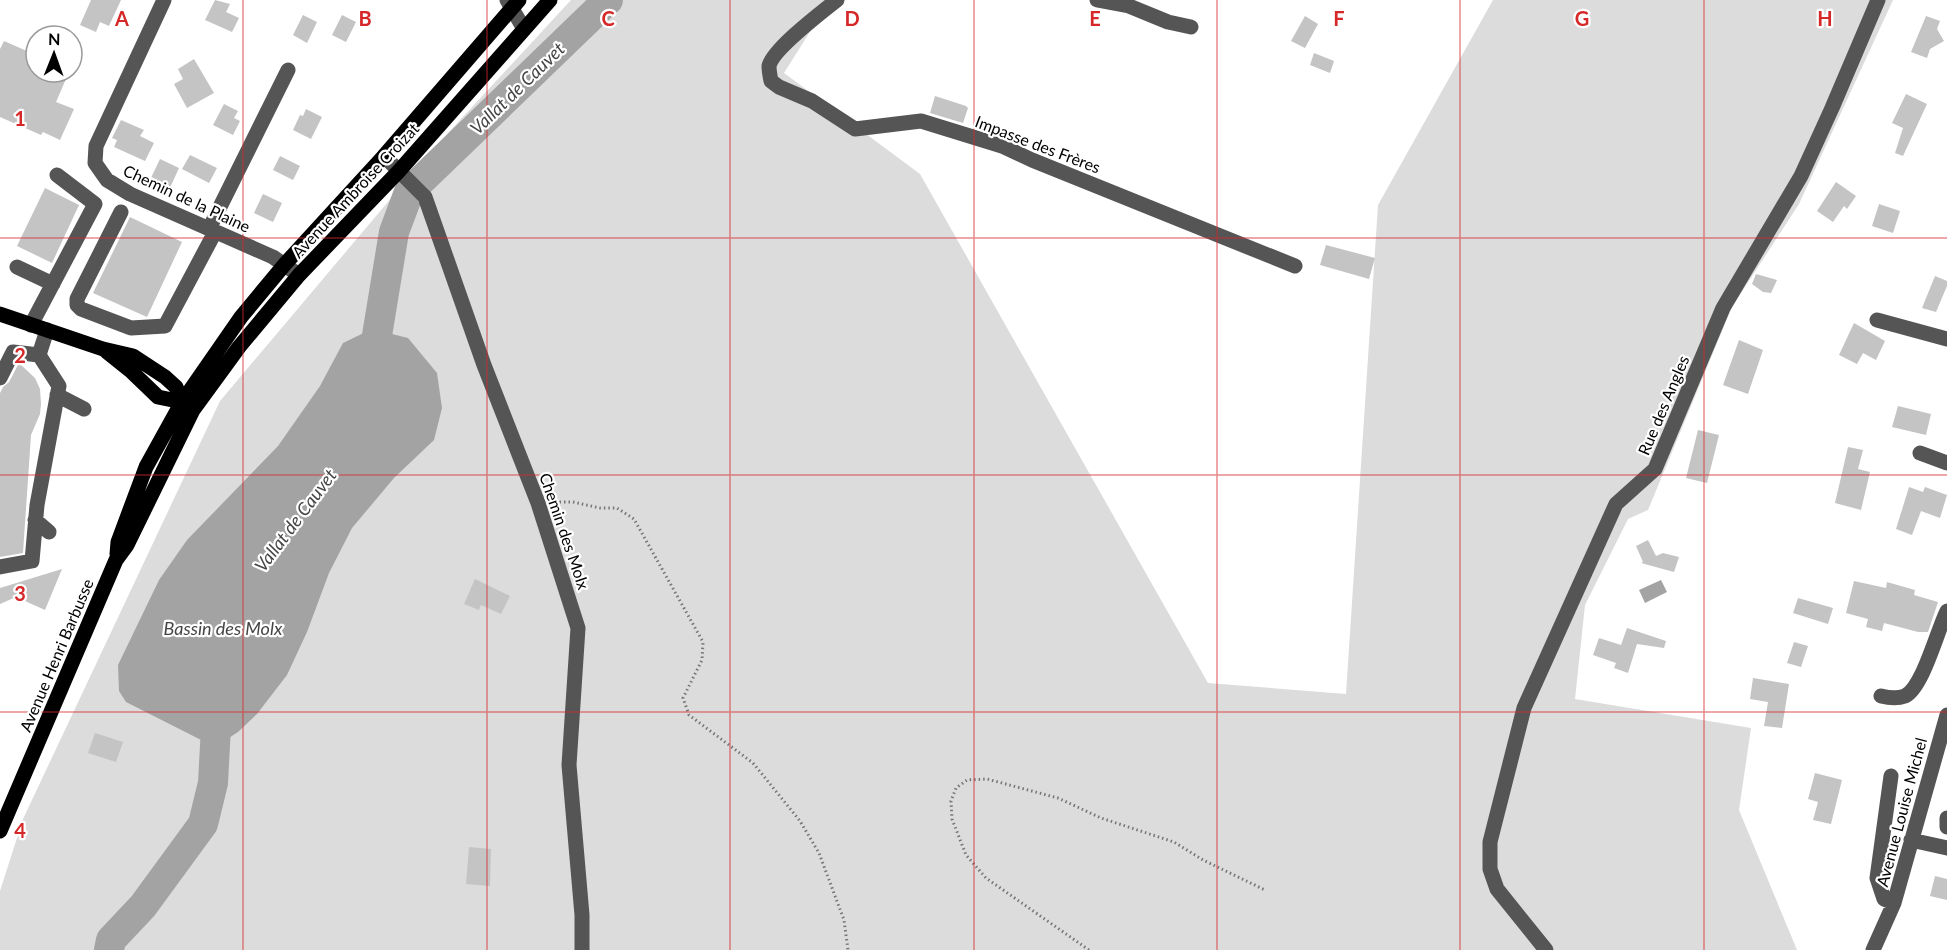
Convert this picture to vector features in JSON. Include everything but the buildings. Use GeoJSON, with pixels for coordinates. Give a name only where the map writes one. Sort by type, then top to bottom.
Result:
{"type":"FeatureCollection","features":[{"type":"Feature","properties":{"kind":"main road","name":"Avenue Ambroise Croizat"},"geometry":{"type":"LineString","coordinates":[[188,406],[299,275],[409,180],[545,2]]}},
{"type":"Feature","properties":{"kind":"main road","name":"Avenue Ambroise Croizat"},"geometry":{"type":"LineString","coordinates":[[188,406],[241,317],[285,264],[384,156],[512,3]]}},
{"type":"Feature","properties":{"kind":"main road"},"geometry":{"type":"LineString","coordinates":[[0,314],[103,349],[133,356],[176,387],[188,406]]}},
{"type":"Feature","properties":{"kind":"main road","name":"Avenue Henri Barbusse"},"geometry":{"type":"LineString","coordinates":[[0,831],[116,560],[118,542],[146,467],[188,406]]}},
{"type":"Feature","properties":{"kind":"street","name":"Chemin de la Plaine"},"geometry":{"type":"LineString","coordinates":[[164,0],[96,146],[95,163],[107,180],[130,194],[285,264],[299,275]]}},
{"type":"Feature","properties":{"kind":"street","name":"Impasse des Frères"},"geometry":{"type":"LineString","coordinates":[[837,0],[775,55],[769,67],[771,81],[779,87],[812,101],[855,129],[921,121],[1002,146],[1295,266]]}},
{"type":"Feature","properties":{"kind":"street"},"geometry":{"type":"LineString","coordinates":[[1097,0],[1129,6],[1168,22],[1191,27]]}},
{"type":"Feature","properties":{"kind":"street","name":"Rue des Angles"},"geometry":{"type":"LineString","coordinates":[[1546,950],[1497,889],[1490,869],[1490,842],[1524,708],[1616,504],[1655,469],[1723,308],[1801,176],[1878,0]]}},
{"type":"Feature","properties":{"kind":"street"},"geometry":{"type":"LineString","coordinates":[[512,3],[524,29]]}},
{"type":"Feature","properties":{"kind":"street"},"geometry":{"type":"LineString","coordinates":[[121,212],[77,299],[77,305],[81,309],[131,328],[165,326],[288,70]]}},
{"type":"Feature","properties":{"kind":"street","name":"Chemin des Molx"},"geometry":{"type":"LineString","coordinates":[[384,156],[425,197],[484,365],[538,503],[578,628],[569,765],[582,915],[582,950]]}},
{"type":"Feature","properties":{"kind":"street"},"geometry":{"type":"LineString","coordinates":[[31,325],[95,204],[57,176]]}},
{"type":"Feature","properties":{"kind":"street"},"geometry":{"type":"LineString","coordinates":[[17,267],[53,284]]}},
{"type":"Feature","properties":{"kind":"street"},"geometry":{"type":"LineString","coordinates":[[1877,320],[1947,339]]}},
{"type":"Feature","properties":{"kind":"street"},"geometry":{"type":"LineString","coordinates":[[39,356],[47,330]]}},
{"type":"Feature","properties":{"kind":"street"},"geometry":{"type":"LineString","coordinates":[[0,378],[13,352],[39,356],[60,386],[37,505],[33,561],[0,567]]}},
{"type":"Feature","properties":{"kind":"street"},"geometry":{"type":"LineString","coordinates":[[57,395],[84,410]]}},
{"type":"Feature","properties":{"kind":"street"},"geometry":{"type":"LineString","coordinates":[[1920,453],[1947,463]]}},
{"type":"Feature","properties":{"kind":"street"},"geometry":{"type":"LineString","coordinates":[[36,520],[49,532]]}},
{"type":"Feature","properties":{"kind":"street"},"geometry":{"type":"LineString","coordinates":[[1881,696],[1898,698],[1907,695],[1917,684],[1947,611]]}},
{"type":"Feature","properties":{"kind":"street","name":"Avenue Louise Michel"},"geometry":{"type":"LineString","coordinates":[[1873,950],[1894,903],[1947,716]]}},
{"type":"Feature","properties":{"kind":"street"},"geometry":{"type":"LineString","coordinates":[[1891,776],[1876,878],[1884,899],[1894,903]]}},
{"type":"Feature","properties":{"kind":"street"},"geometry":{"type":"LineString","coordinates":[[1947,818],[1947,827]]}},
{"type":"Feature","properties":{"kind":"street"},"geometry":{"type":"LineString","coordinates":[[1911,840],[1947,848]]}},
{"type":"Feature","properties":{"kind":"street","name":"Avenue Louise Michel"},"geometry":{"type":"LineString","coordinates":[[1882,950],[1888,919]]}},
{"type":"Feature","properties":{"kind":"path"},"geometry":{"type":"LineString","coordinates":[[538,503],[573,501],[600,508],[617,508],[634,519],[703,642],[702,660],[683,698],[689,715],[753,763],[800,821],[819,853],[844,920],[848,950]]}},
{"type":"Feature","properties":{"kind":"path"},"geometry":{"type":"LineString","coordinates":[[1089,950],[986,878],[966,855],[952,819],[951,801],[956,788],[967,780],[987,779],[1058,798],[1101,818],[1174,842],[1203,860],[1264,890]]}},
{"type":"Feature","properties":{"kind":"shaded area"},"geometry":{"type":"Polygon","coordinates":[[[571,0],[830,0],[784,73],[920,174],[1208,683],[1346,694],[1378,205],[1493,0],[1893,0],[1799,204],[1732,307],[1648,510],[1628,519],[1585,605],[1575,699],[1751,728],[1739,810],[1797,950],[0,950],[0,891],[23,819],[220,401],[425,158],[571,0]]]}},
{"type":"Feature","properties":{"kind":"water","name":"Bassin des Molx"},"geometry":{"type":"Polygon","coordinates":[[[372,329],[408,338],[437,373],[442,408],[434,440],[394,478],[352,528],[329,573],[307,632],[287,675],[257,714],[238,732],[215,747],[126,702],[119,691],[118,665],[159,580],[187,540],[278,446],[320,386],[343,343],[372,329]]]}},
{"type":"Feature","properties":{"kind":"water"},"geometry":{"type":"Polygon","coordinates":[[[1661,580],[1667,592],[1645,603],[1639,590],[1661,580]]]}},
{"type":"Feature","properties":{"kind":"waterway","name":"Vallat de Cauvet"},"geometry":{"type":"LineString","coordinates":[[371,372],[394,232],[409,192],[608,0]]}},
{"type":"Feature","properties":{"kind":"waterway","name":"Vallat de Cauvet"},"geometry":{"type":"LineString","coordinates":[[109,950],[111,940],[143,906],[203,824],[213,783],[217,708]]}}]}
